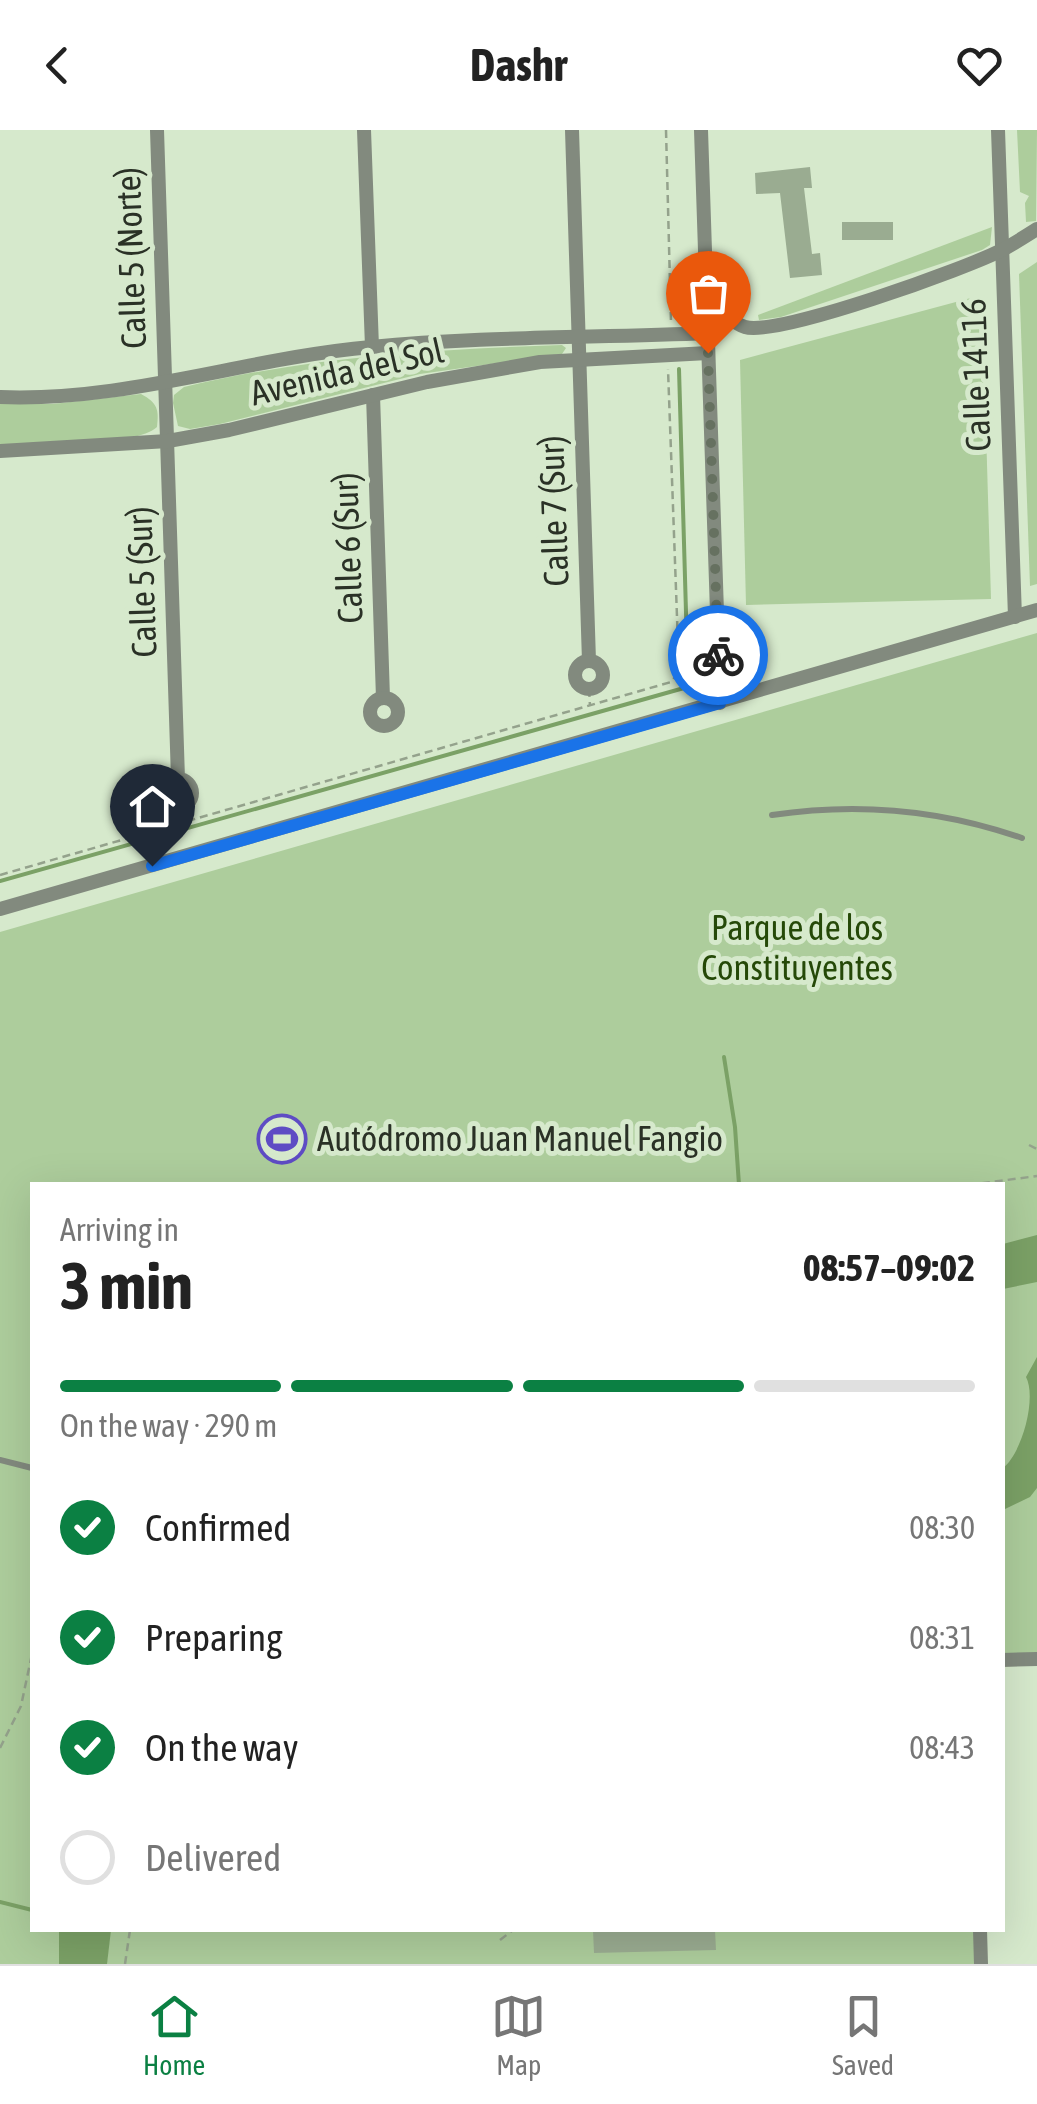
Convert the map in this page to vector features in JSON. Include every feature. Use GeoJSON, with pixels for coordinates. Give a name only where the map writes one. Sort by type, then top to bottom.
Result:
{"type":"FeatureCollection","features":[{"type":"Feature","properties":{"kind":"street","name":"Calle 5 (Norte)"},"geometry":{"type":"LineString","coordinates":[[157,130],[166,383]]}},
{"type":"Feature","properties":{"kind":"street"},"geometry":{"type":"LineString","coordinates":[[364,130],[372,346]]}},
{"type":"Feature","properties":{"kind":"street","name":"Calle 7 (Sur)"},"geometry":{"type":"LineString","coordinates":[[572,130],[589,661],[599,666],[602,675],[598,685],[589,689]]}},
{"type":"Feature","properties":{"kind":"street"},"geometry":{"type":"LineString","coordinates":[[701,130],[720,703]]}},
{"type":"Feature","properties":{"kind":"street","name":"Calle 14116"},"geometry":{"type":"LineString","coordinates":[[998,130],[1015,617]]}},
{"type":"Feature","properties":{"kind":"street"},"geometry":{"type":"LineString","coordinates":[[706,303],[719,307],[742,327],[768,329],[842,308],[1002,251],[1037,229]]}},
{"type":"Feature","properties":{"kind":"street","name":"Avenida del Sol"},"geometry":{"type":"LineString","coordinates":[[0,397],[76,395],[166,383],[372,346],[708,333]]}},
{"type":"Feature","properties":{"kind":"street","name":"Avenida del Sol"},"geometry":{"type":"LineString","coordinates":[[0,451],[168,440],[230,430],[464,375],[579,359],[708,353]]}},
{"type":"Feature","properties":{"kind":"street","name":"Calle 5 (Sur)"},"geometry":{"type":"LineString","coordinates":[[166,383],[178,779],[188,782],[192,792],[188,802],[179,806]]}},
{"type":"Feature","properties":{"kind":"street","name":"Calle 6 (Sur)"},"geometry":{"type":"LineString","coordinates":[[373,395],[383,698]]}},
{"type":"Feature","properties":{"kind":"street"},"geometry":{"type":"LineString","coordinates":[[0,909],[1037,610]]}},
{"type":"Feature","properties":{"kind":"street"},"geometry":{"type":"LineString","coordinates":[[1005,1660],[1037,1659]]}},
{"type":"Feature","properties":{"kind":"street"},"geometry":{"type":"LineString","coordinates":[[980,1932],[982,1964]]}},
{"type":"Feature","properties":{"kind":"lane"},"geometry":{"type":"LineString","coordinates":[[772,815],[856,807],[912,810],[968,821],[1022,838]]}},
{"type":"Feature","properties":{"kind":"lane"},"geometry":{"type":"LineString","coordinates":[[0,1460],[30,1468]]}},
{"type":"Feature","properties":{"kind":"path"},"geometry":{"type":"LineString","coordinates":[[666,130],[670,323]]}},
{"type":"Feature","properties":{"kind":"path"},"geometry":{"type":"LineString","coordinates":[[0,874],[671,682],[679,672],[666,367]]}},
{"type":"Feature","properties":{"kind":"path"},"geometry":{"type":"LineString","coordinates":[[589,689],[590,706]]}},
{"type":"Feature","properties":{"kind":"path"},"geometry":{"type":"LineString","coordinates":[[179,806],[180,823]]}},
{"type":"Feature","properties":{"kind":"path"},"geometry":{"type":"LineString","coordinates":[[1029,1146],[1037,1149]]}},
{"type":"Feature","properties":{"kind":"path"},"geometry":{"type":"LineString","coordinates":[[992,1182],[1037,1176]]}},
{"type":"Feature","properties":{"kind":"path"},"geometry":{"type":"LineString","coordinates":[[0,1748],[20,1706],[30,1663]]}},
{"type":"Feature","properties":{"kind":"path"},"geometry":{"type":"LineString","coordinates":[[125,1964],[130,1932]]}},
{"type":"Feature","properties":{"kind":"path"},"geometry":{"type":"LineString","coordinates":[[500,1940],[511,1932]]}},
{"type":"Feature","properties":{"kind":"green space"},"geometry":{"type":"Polygon","coordinates":[[[1017,130],[1037,130],[1036,221],[1026,222],[1025,203],[1029,196],[1020,192],[1017,130]]]}},
{"type":"Feature","properties":{"kind":"green space"},"geometry":{"type":"Polygon","coordinates":[[[992,227],[990,245],[982,250],[781,317],[759,320],[758,315],[992,227]]]}},
{"type":"Feature","properties":{"kind":"green space"},"geometry":{"type":"Polygon","coordinates":[[[1037,262],[1037,584],[1030,586],[1019,274],[1037,262]]]}},
{"type":"Feature","properties":{"kind":"green space"},"geometry":{"type":"Polygon","coordinates":[[[982,295],[991,599],[746,605],[740,360],[982,295]]]}},
{"type":"Feature","properties":{"kind":"green space"},"geometry":{"type":"Polygon","coordinates":[[[562,345],[566,348],[562,354],[420,374],[190,429],[178,426],[173,403],[174,395],[184,387],[278,368],[419,352],[562,345]]]}},
{"type":"Feature","properties":{"kind":"green space"},"geometry":{"type":"Polygon","coordinates":[[[141,394],[157,411],[157,427],[146,433],[83,443],[0,445],[0,404],[53,404],[141,394]]]}},
{"type":"Feature","properties":{"kind":"green space","name":"Autódromo Juan Manuel Fangio"},"geometry":{"type":"Polygon","coordinates":[[[1037,633],[1037,1659],[1005,1660],[1005,1182],[30,1182],[30,1932],[980,1932],[981,1964],[0,1964],[0,932],[1037,633]]]}},
{"type":"Feature","properties":{"kind":"shaded area"},"geometry":{"type":"Polygon","coordinates":[[[1037,1235],[1037,1282],[1005,1289],[1005,1243],[1037,1235]]]}},
{"type":"Feature","properties":{"kind":"shaded area"},"geometry":{"type":"Polygon","coordinates":[[[1037,1357],[1037,1488],[1030,1497],[1005,1509],[1005,1466],[1016,1450],[1029,1411],[1026,1377],[1037,1357]]]}},
{"type":"Feature","properties":{"kind":"shaded area"},"geometry":{"type":"Polygon","coordinates":[[[59,1932],[111,1932],[107,1964],[59,1964],[59,1932]]]}},
{"type":"Feature","properties":{"kind":"building"},"geometry":{"type":"Polygon","coordinates":[[[810,167],[812,188],[804,188],[812,254],[820,253],[822,275],[790,278],[780,193],[756,194],[755,173],[810,167]]]}},
{"type":"Feature","properties":{"kind":"building"},"geometry":{"type":"Polygon","coordinates":[[[842,222],[893,222],[893,240],[842,240],[842,222]]]}},
{"type":"Feature","properties":{"kind":"building"},"geometry":{"type":"Polygon","coordinates":[[[593,1932],[715,1932],[716,1950],[594,1953],[593,1932]]]}},
{"type":"Feature","properties":{"kind":"waterway"},"geometry":{"type":"LineString","coordinates":[[0,881],[684,688],[688,682],[679,369]]}},
{"type":"Feature","properties":{"kind":"waterway"},"geometry":{"type":"LineString","coordinates":[[695,686],[703,686]]}},
{"type":"Feature","properties":{"kind":"waterway"},"geometry":{"type":"LineString","coordinates":[[724,1057],[739,1182]]}},
{"type":"Feature","properties":{"kind":"waterway"},"geometry":{"type":"LineString","coordinates":[[0,1902],[30,1910]]}},
{"type":"Feature","properties":{"kind":"way so far"},"geometry":{"type":"LineString","coordinates":[[708,353],[718,655]]}},
{"type":"Feature","properties":{"kind":"place","name":"Autódromo Juan Manuel Fangio"},"geometry":{"type":"Point","coordinates":[282,1139]}},
{"type":"Feature","properties":{"kind":"route"},"geometry":{"type":"LineString","coordinates":[[152,866],[720,703],[718,655]]}},
{"type":"Feature","properties":{"kind":"park label","name":"Parque de los Constituyentes"},"geometry":{"type":"Point","coordinates":[797,948]}}]}
